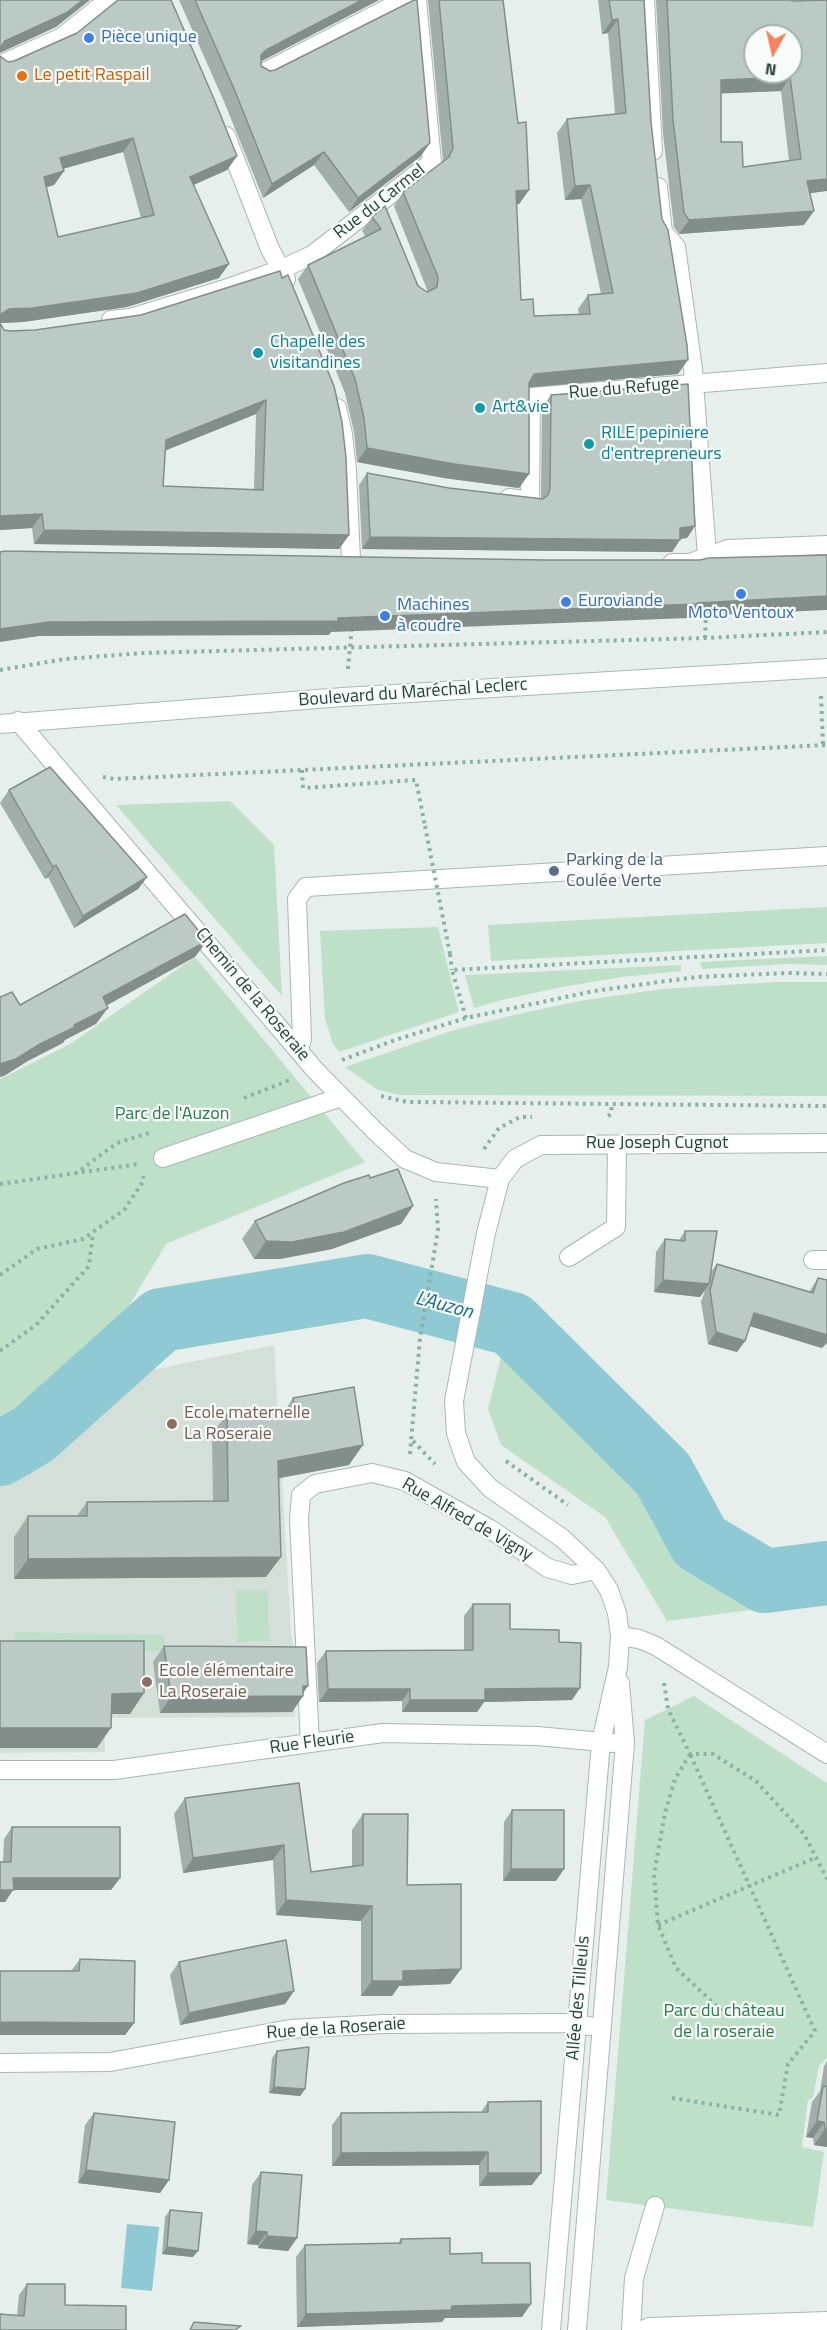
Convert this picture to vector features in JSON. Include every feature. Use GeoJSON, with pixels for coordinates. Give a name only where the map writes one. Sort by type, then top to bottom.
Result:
{"type":"FeatureCollection","features":[{"type":"Feature","properties":{"kind":"street"},"geometry":{"type":"LineString","coordinates":[[0,65],[62,37],[108,0]]}},
{"type":"Feature","properties":{"kind":"street"},"geometry":{"type":"LineString","coordinates":[[261,74],[398,3],[415,0]]}},
{"type":"Feature","properties":{"kind":"street","name":"Rue du Carmel"},"geometry":{"type":"LineString","coordinates":[[95,323],[130,318],[282,269],[312,255],[432,162],[415,0]]}},
{"type":"Feature","properties":{"kind":"street"},"geometry":{"type":"LineString","coordinates":[[645,0],[651,135],[663,232],[676,248],[694,382],[707,556]]}},
{"type":"Feature","properties":{"kind":"street"},"geometry":{"type":"LineString","coordinates":[[219,118],[270,249],[291,291]]}},
{"type":"Feature","properties":{"kind":"street"},"geometry":{"type":"LineString","coordinates":[[380,202],[389,223]]}},
{"type":"Feature","properties":{"kind":"street","name":"Rue du Refuge"},"geometry":{"type":"LineString","coordinates":[[497,496],[530,501],[531,397],[827,373]]}},
{"type":"Feature","properties":{"kind":"street"},"geometry":{"type":"LineString","coordinates":[[330,387],[343,434],[347,471],[345,560],[374,561]]}},
{"type":"Feature","properties":{"kind":"street"},"geometry":{"type":"LineString","coordinates":[[347,471],[368,475]]}},
{"type":"Feature","properties":{"kind":"street"},"geometry":{"type":"LineString","coordinates":[[657,562],[690,562],[728,549],[827,545]]}},
{"type":"Feature","properties":{"kind":"street","name":"Boulevard du Maréchal Leclerc"},"geometry":{"type":"LineString","coordinates":[[9,723],[343,697],[823,668]]}},
{"type":"Feature","properties":{"kind":"street","name":"Chemin de la Roseraie"},"geometry":{"type":"LineString","coordinates":[[9,723],[315,1070],[405,1159],[436,1172],[500,1179]]}},
{"type":"Feature","properties":{"kind":"street"},"geometry":{"type":"LineString","coordinates":[[299,1050],[302,1039],[297,899],[306,887],[827,856]]}},
{"type":"Feature","properties":{"kind":"street"},"geometry":{"type":"LineString","coordinates":[[163,1158],[340,1096]]}},
{"type":"Feature","properties":{"kind":"street","name":"Rue Joseph Cugnot"},"geometry":{"type":"LineString","coordinates":[[500,1179],[515,1159],[541,1145],[827,1143]]}},
{"type":"Feature","properties":{"kind":"street"},"geometry":{"type":"LineString","coordinates":[[569,1257],[616,1227],[617,1145]]}},
{"type":"Feature","properties":{"kind":"street","name":"Allée des Tilleuls"},"geometry":{"type":"LineString","coordinates":[[500,1179],[486,1233],[454,1401],[456,1433],[466,1462],[490,1488],[562,1538],[596,1570],[609,1590],[617,1613],[620,1636],[618,1667],[625,1743],[577,2330]]}},
{"type":"Feature","properties":{"kind":"street","name":"Rue Alfred de Vigny"},"geometry":{"type":"LineString","coordinates":[[310,1743],[299,1519],[301,1495],[315,1484],[372,1473],[405,1481],[490,1529],[548,1568],[572,1575],[596,1570]]}},
{"type":"Feature","properties":{"kind":"street"},"geometry":{"type":"LineString","coordinates":[[620,1636],[639,1639],[656,1646],[827,1754]]}},
{"type":"Feature","properties":{"kind":"street","name":"Allée des Tilleuls"},"geometry":{"type":"LineString","coordinates":[[551,2330],[601,1742],[618,1667]]}},
{"type":"Feature","properties":{"kind":"street","name":"Rue Fleurie"},"geometry":{"type":"LineString","coordinates":[[0,1770],[114,1770],[383,1733],[537,1736],[625,1743]]}},
{"type":"Feature","properties":{"kind":"street","name":"Rue de la Roseraie"},"geometry":{"type":"LineString","coordinates":[[0,2063],[110,2062],[290,2029],[382,2024],[545,2023],[602,2027]]}},
{"type":"Feature","properties":{"kind":"street"},"geometry":{"type":"LineString","coordinates":[[631,2330],[634,2278],[655,2206]]}},
{"type":"Feature","properties":{"kind":"street"},"geometry":{"type":"LineString","coordinates":[[644,2330],[649,2326],[827,2321]]}},
{"type":"Feature","properties":{"kind":"path"},"geometry":{"type":"LineString","coordinates":[[705,638],[706,604]]}},
{"type":"Feature","properties":{"kind":"path"},"geometry":{"type":"LineString","coordinates":[[343,697],[351,649],[352,620]]}},
{"type":"Feature","properties":{"kind":"path"},"geometry":{"type":"LineString","coordinates":[[0,670],[66,659],[143,653],[351,649],[827,632]]}},
{"type":"Feature","properties":{"kind":"path"},"geometry":{"type":"LineString","coordinates":[[99,772],[104,778],[114,778],[825,745],[823,668]]}},
{"type":"Feature","properties":{"kind":"path"},"geometry":{"type":"LineString","coordinates":[[302,770],[303,788],[416,780],[452,970],[466,1018]]}},
{"type":"Feature","properties":{"kind":"path"},"geometry":{"type":"LineString","coordinates":[[452,970],[827,950]]}},
{"type":"Feature","properties":{"kind":"path"},"geometry":{"type":"LineString","coordinates":[[237,1101],[394,1040],[466,1018],[594,991],[696,977],[789,973],[827,974]]}},
{"type":"Feature","properties":{"kind":"path"},"geometry":{"type":"LineString","coordinates":[[379,1095],[407,1102],[827,1106]]}},
{"type":"Feature","properties":{"kind":"path"},"geometry":{"type":"LineString","coordinates":[[75,1174],[117,1143],[157,1130]]}},
{"type":"Feature","properties":{"kind":"path"},"geometry":{"type":"LineString","coordinates":[[0,1184],[139,1164],[163,1158]]}},
{"type":"Feature","properties":{"kind":"path"},"geometry":{"type":"LineString","coordinates":[[0,1275],[37,1249],[83,1239],[124,1209],[144,1180],[139,1164]]}},
{"type":"Feature","properties":{"kind":"path"},"geometry":{"type":"LineString","coordinates":[[413,1441],[420,1338],[438,1230]]}},
{"type":"Feature","properties":{"kind":"path"},"geometry":{"type":"LineString","coordinates":[[0,1351],[36,1325],[89,1266],[93,1232]]}},
{"type":"Feature","properties":{"kind":"path"},"geometry":{"type":"LineString","coordinates":[[663,1675],[668,1709],[815,2031],[788,2064],[779,2115],[672,2098]]}},
{"type":"Feature","properties":{"kind":"path"},"geometry":{"type":"LineString","coordinates":[[690,1754],[713,1754],[756,1781],[804,1834],[827,1879]]}},
{"type":"Feature","properties":{"kind":"path"},"geometry":{"type":"LineString","coordinates":[[690,1754],[675,1779],[665,1813],[654,1874],[658,1925],[676,1968],[722,2011]]}},
{"type":"Feature","properties":{"kind":"path"},"geometry":{"type":"LineString","coordinates":[[658,1925],[817,1857]]}},
{"type":"Feature","properties":{"kind":"shaded area"},"geometry":{"type":"Polygon","coordinates":[[[274,1345],[291,1633],[294,1649],[295,1717],[104,1718],[105,1752],[0,1753],[0,1469],[137,1373],[274,1345]]]}},
{"type":"Feature","properties":{"kind":"green space"},"geometry":{"type":"Polygon","coordinates":[[[230,801],[274,845],[282,996],[116,805],[230,801]]]}},
{"type":"Feature","properties":{"kind":"green space"},"geometry":{"type":"Polygon","coordinates":[[[827,907],[827,943],[491,961],[488,925],[827,907]]]}},
{"type":"Feature","properties":{"kind":"green space"},"geometry":{"type":"Polygon","coordinates":[[[438,927],[459,1012],[339,1052],[333,1044],[325,1019],[320,931],[438,927]]]}},
{"type":"Feature","properties":{"kind":"green space"},"geometry":{"type":"Polygon","coordinates":[[[827,956],[827,965],[787,964],[702,969],[700,962],[827,956]]]}},
{"type":"Feature","properties":{"kind":"green space","name":"Parc de l'Auzon"},"geometry":{"type":"Polygon","coordinates":[[[195,957],[365,1162],[166,1244],[117,1326],[0,1436],[0,1079],[70,1044],[195,957]]]}},
{"type":"Feature","properties":{"kind":"green space"},"geometry":{"type":"Polygon","coordinates":[[[681,965],[681,971],[622,977],[562,987],[474,1008],[465,975],[681,965]]]}},
{"type":"Feature","properties":{"kind":"green space"},"geometry":{"type":"Polygon","coordinates":[[[775,982],[827,982],[827,1096],[399,1095],[378,1090],[345,1067],[451,1031],[579,1001],[662,989],[775,982]]]}},
{"type":"Feature","properties":{"kind":"green space"},"geometry":{"type":"Polygon","coordinates":[[[506,1337],[650,1479],[692,1555],[761,1594],[827,1585],[827,1600],[667,1621],[605,1517],[501,1445],[488,1409],[506,1337]]]}},
{"type":"Feature","properties":{"kind":"green space"},"geometry":{"type":"Polygon","coordinates":[[[236,1590],[268,1590],[269,1641],[237,1642],[236,1590]]]}},
{"type":"Feature","properties":{"kind":"green space"},"geometry":{"type":"Polygon","coordinates":[[[15,1632],[164,1635],[165,1651],[15,1649],[15,1632]]]}},
{"type":"Feature","properties":{"kind":"green space","name":"Parc du château de la roseraie"},"geometry":{"type":"Polygon","coordinates":[[[694,1696],[827,1783],[827,2058],[819,2066],[813,2098],[808,2100],[802,2147],[824,2152],[813,2227],[606,2200],[645,1720],[694,1696]]]}},
{"type":"Feature","properties":{"kind":"water"},"geometry":{"type":"Polygon","coordinates":[[[127,2224],[159,2227],[152,2291],[121,2288],[127,2224]]]}},
{"type":"Feature","properties":{"kind":"building"},"geometry":{"type":"Polygon","coordinates":[[[0,0],[83,0],[66,13],[5,41],[0,48],[0,0]]]}},
{"type":"Feature","properties":{"kind":"building"},"geometry":{"type":"Polygon","coordinates":[[[118,0],[171,0],[237,156],[190,177],[229,264],[137,293],[33,308],[9,309],[0,315],[0,56],[8,62],[14,61],[77,33],[118,0]],[[133,138],[60,158],[64,171],[44,177],[58,237],[154,215],[133,138]]]}},
{"type":"Feature","properties":{"kind":"building"},"geometry":{"type":"Polygon","coordinates":[[[195,0],[362,0],[266,50],[261,55],[261,66],[270,71],[417,0],[430,143],[358,198],[324,152],[272,184],[195,0]]]}},
{"type":"Feature","properties":{"kind":"building"},"geometry":{"type":"Polygon","coordinates":[[[439,0],[503,0],[518,123],[526,122],[529,190],[516,191],[521,300],[533,299],[534,316],[590,314],[588,295],[613,293],[590,185],[575,186],[567,119],[626,113],[618,19],[612,20],[609,0],[644,0],[651,122],[662,219],[668,230],[688,360],[534,374],[529,383],[529,474],[454,464],[367,448],[364,418],[355,379],[308,265],[381,229],[372,217],[385,206],[418,286],[427,292],[437,287],[438,277],[403,192],[449,157],[453,148],[439,0]]]}},
{"type":"Feature","properties":{"kind":"building"},"geometry":{"type":"Polygon","coordinates":[[[667,0],[827,0],[827,179],[807,181],[814,211],[689,220],[684,213],[673,120],[667,0]],[[743,24],[743,79],[721,80],[721,142],[742,142],[743,167],[801,159],[791,84],[803,84],[803,24],[743,24]]]}},
{"type":"Feature","properties":{"kind":"building"},"geometry":{"type":"Polygon","coordinates":[[[280,271],[282,278],[288,275],[334,386],[342,422],[346,458],[349,535],[44,530],[42,514],[0,516],[0,323],[4,330],[35,330],[141,315],[280,271]],[[266,400],[166,440],[163,486],[263,490],[266,400]]]}},
{"type":"Feature","properties":{"kind":"building"},"geometry":{"type":"Polygon","coordinates":[[[688,384],[695,526],[680,528],[680,540],[370,537],[367,473],[449,488],[543,499],[548,495],[550,489],[551,395],[688,384]]]}},
{"type":"Feature","properties":{"kind":"building"},"geometry":{"type":"Polygon","coordinates":[[[0,552],[544,560],[700,560],[827,555],[827,596],[698,604],[338,618],[338,621],[49,622],[0,629],[0,552]]]}},
{"type":"Feature","properties":{"kind":"building"},"geometry":{"type":"Polygon","coordinates":[[[50,767],[147,877],[83,916],[56,865],[53,867],[9,790],[50,767]]]}},
{"type":"Feature","properties":{"kind":"building"},"geometry":{"type":"Polygon","coordinates":[[[185,914],[207,941],[103,997],[108,1008],[16,1059],[0,1064],[0,997],[12,992],[20,1005],[185,914]]]}},
{"type":"Feature","properties":{"kind":"building"},"geometry":{"type":"Polygon","coordinates":[[[398,1169],[413,1206],[344,1232],[292,1242],[266,1241],[255,1221],[344,1183],[398,1169]]]}},
{"type":"Feature","properties":{"kind":"building"},"geometry":{"type":"Polygon","coordinates":[[[685,1231],[717,1231],[709,1284],[663,1280],[665,1239],[685,1241],[685,1231]]]}},
{"type":"Feature","properties":{"kind":"building"},"geometry":{"type":"Polygon","coordinates":[[[717,1264],[813,1293],[818,1278],[827,1280],[827,1335],[754,1313],[745,1341],[716,1332],[710,1290],[717,1264]]]}},
{"type":"Feature","properties":{"kind":"building"},"geometry":{"type":"Polygon","coordinates":[[[354,1387],[363,1445],[278,1461],[281,1557],[28,1559],[28,1516],[87,1516],[87,1502],[228,1501],[227,1414],[296,1413],[293,1398],[354,1387]]]}},
{"type":"Feature","properties":{"kind":"building"},"geometry":{"type":"Polygon","coordinates":[[[473,1604],[510,1604],[510,1629],[559,1630],[559,1642],[581,1643],[580,1688],[485,1689],[485,1700],[410,1700],[410,1689],[328,1689],[326,1651],[473,1650],[473,1604]]]}},
{"type":"Feature","properties":{"kind":"building"},"geometry":{"type":"Polygon","coordinates":[[[0,1641],[144,1641],[144,1693],[112,1694],[111,1728],[0,1728],[0,1641]]]}},
{"type":"Feature","properties":{"kind":"building"},"geometry":{"type":"Polygon","coordinates":[[[164,1646],[306,1647],[308,1686],[303,1686],[303,1696],[171,1697],[164,1646]]]}},
{"type":"Feature","properties":{"kind":"building"},"geometry":{"type":"Polygon","coordinates":[[[299,1783],[311,1872],[363,1865],[363,1814],[408,1814],[407,1885],[461,1884],[461,1969],[403,1971],[403,1981],[372,1981],[372,1906],[286,1900],[284,1845],[193,1858],[185,1798],[299,1783]]]}},
{"type":"Feature","properties":{"kind":"building"},"geometry":{"type":"Polygon","coordinates":[[[512,1810],[564,1810],[564,1869],[511,1869],[512,1810]]]}},
{"type":"Feature","properties":{"kind":"building"},"geometry":{"type":"Polygon","coordinates":[[[12,1827],[120,1827],[120,1878],[13,1878],[14,1890],[0,1890],[0,1862],[11,1862],[12,1827]]]}},
{"type":"Feature","properties":{"kind":"building"},"geometry":{"type":"Polygon","coordinates":[[[286,1940],[294,1991],[189,2013],[179,1962],[286,1940]]]}},
{"type":"Feature","properties":{"kind":"building"},"geometry":{"type":"Polygon","coordinates":[[[80,1959],[135,1961],[134,2023],[0,2022],[0,1971],[79,1971],[80,1959]]]}},
{"type":"Feature","properties":{"kind":"building"},"geometry":{"type":"Polygon","coordinates":[[[309,2047],[305,2089],[274,2087],[277,2051],[309,2047]]]}},
{"type":"Feature","properties":{"kind":"building"},"geometry":{"type":"Polygon","coordinates":[[[823,2086],[827,2087],[827,2129],[825,2129],[824,2122],[817,2121],[823,2086]]]}},
{"type":"Feature","properties":{"kind":"building"},"geometry":{"type":"Polygon","coordinates":[[[541,2101],[541,2173],[488,2173],[488,2152],[341,2153],[341,2113],[488,2112],[488,2102],[541,2101]]]}},
{"type":"Feature","properties":{"kind":"building"},"geometry":{"type":"Polygon","coordinates":[[[94,2113],[175,2122],[169,2180],[86,2170],[94,2113]]]}},
{"type":"Feature","properties":{"kind":"building"},"geometry":{"type":"Polygon","coordinates":[[[261,2172],[302,2175],[297,2238],[267,2236],[267,2232],[256,2231],[261,2172]]]}},
{"type":"Feature","properties":{"kind":"building"},"geometry":{"type":"Polygon","coordinates":[[[170,2210],[202,2213],[198,2251],[167,2247],[170,2210]]]}},
{"type":"Feature","properties":{"kind":"building"},"geometry":{"type":"Polygon","coordinates":[[[450,2238],[450,2254],[482,2253],[482,2263],[530,2263],[531,2304],[452,2306],[451,2310],[306,2314],[305,2245],[401,2243],[401,2239],[450,2238]]]}},
{"type":"Feature","properties":{"kind":"building"},"geometry":{"type":"Polygon","coordinates":[[[27,2284],[65,2284],[65,2305],[126,2306],[126,2330],[0,2330],[0,2314],[24,2316],[27,2284]]]}},
{"type":"Feature","properties":{"kind":"building"},"geometry":{"type":"Polygon","coordinates":[[[194,2322],[241,2326],[235,2330],[190,2330],[194,2322]]]}},
{"type":"Feature","properties":{"kind":"waterway","name":"L'Auzon"},"geometry":{"type":"LineString","coordinates":[[0,1454],[34,1434],[161,1320],[367,1286],[512,1324],[663,1474],[700,1542],[765,1581],[827,1573]]}},
{"type":"Feature","properties":{"kind":"place","name":"Pièce unique"},"geometry":{"type":"Point","coordinates":[89,38]}},
{"type":"Feature","properties":{"kind":"place","name":"Le petit Raspail"},"geometry":{"type":"Point","coordinates":[22,76]}},
{"type":"Feature","properties":{"kind":"place","name":"Chapelle des visitandines"},"geometry":{"type":"Point","coordinates":[258,353]}},
{"type":"Feature","properties":{"kind":"place","name":"Art&vie"},"geometry":{"type":"Point","coordinates":[480,408]}},
{"type":"Feature","properties":{"kind":"place","name":"RILE pepiniere d'entrepreneurs"},"geometry":{"type":"Point","coordinates":[589,444]}},
{"type":"Feature","properties":{"kind":"place","name":"Moto Ventoux"},"geometry":{"type":"Point","coordinates":[741,594]}},
{"type":"Feature","properties":{"kind":"place","name":"Euroviande"},"geometry":{"type":"Point","coordinates":[566,602]}},
{"type":"Feature","properties":{"kind":"place","name":"Machines à coudre"},"geometry":{"type":"Point","coordinates":[385,616]}},
{"type":"Feature","properties":{"kind":"place","name":"Parking de la Coulée Verte"},"geometry":{"type":"Point","coordinates":[554,871]}},
{"type":"Feature","properties":{"kind":"place","name":"Ecole maternelle La Roseraie"},"geometry":{"type":"Point","coordinates":[172,1424]}},
{"type":"Feature","properties":{"kind":"place","name":"Ecole élémentaire La Roseraie"},"geometry":{"type":"Point","coordinates":[147,1682]}}]}
